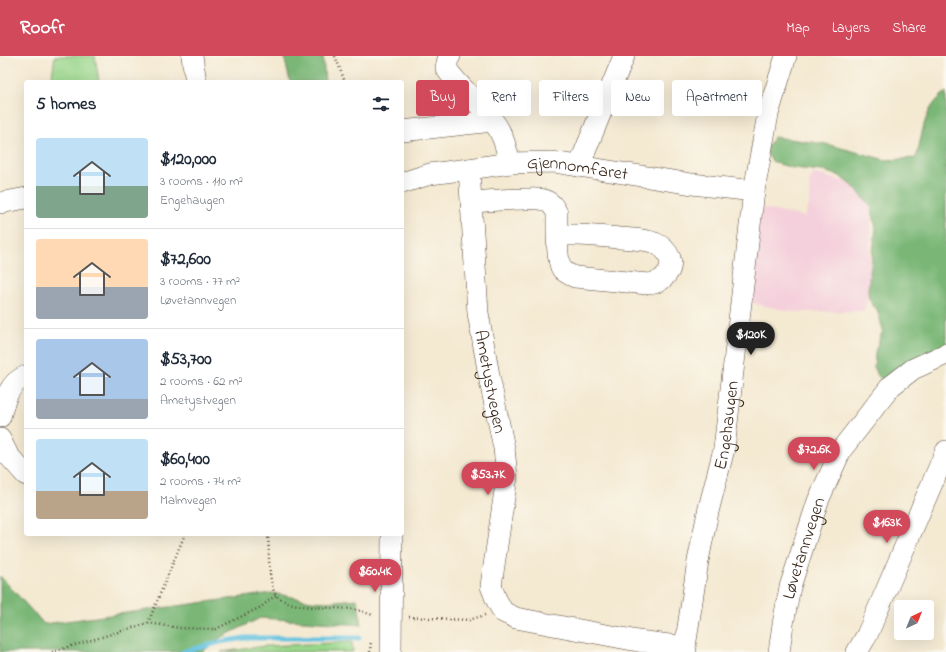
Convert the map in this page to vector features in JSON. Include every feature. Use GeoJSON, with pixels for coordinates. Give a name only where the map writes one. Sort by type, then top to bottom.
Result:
{"type":"FeatureCollection","features":[{"type":"Feature","properties":{"kind":"street"},"geometry":{"type":"LineString","coordinates":[[192,56],[196,80]]}},
{"type":"Feature","properties":{"kind":"street"},"geometry":{"type":"LineString","coordinates":[[450,56],[446,68],[453,80],[493,121],[505,142],[510,163]]}},
{"type":"Feature","properties":{"kind":"street"},"geometry":{"type":"LineString","coordinates":[[579,166],[624,56]]}},
{"type":"Feature","properties":{"kind":"street","name":"Engehaugen"},"geometry":{"type":"LineString","coordinates":[[686,649],[698,561],[708,512],[724,449],[754,191],[768,114],[786,56]]}},
{"type":"Feature","properties":{"kind":"street"},"geometry":{"type":"LineString","coordinates":[[404,131],[493,121]]}},
{"type":"Feature","properties":{"kind":"street","name":"Gjennomfaret"},"geometry":{"type":"LineString","coordinates":[[404,182],[430,174],[510,163],[553,162],[692,184],[754,191]]}},
{"type":"Feature","properties":{"kind":"street","name":"Ametystvegen"},"geometry":{"type":"LineString","coordinates":[[469,169],[478,313],[504,448],[507,477],[491,586],[500,606],[503,612],[516,618],[686,649]]}},
{"type":"Feature","properties":{"kind":"street"},"geometry":{"type":"LineString","coordinates":[[0,203],[24,198]]}},
{"type":"Feature","properties":{"kind":"street"},"geometry":{"type":"LineString","coordinates":[[471,202],[509,199],[544,200],[550,202],[557,213],[558,255],[561,268],[569,275],[575,277],[648,284],[661,281],[670,270],[671,260],[668,253],[654,243],[584,235],[558,235]]}},
{"type":"Feature","properties":{"kind":"street","name":"Løvetannvegen"},"geometry":{"type":"LineString","coordinates":[[780,652],[783,624],[790,587],[818,501],[841,450],[891,386],[913,369],[946,354]]}},
{"type":"Feature","properties":{"kind":"street"},"geometry":{"type":"LineString","coordinates":[[0,417],[7,394],[19,378],[24,377]]}},
{"type":"Feature","properties":{"kind":"street"},"geometry":{"type":"LineString","coordinates":[[0,439],[8,455],[24,472]]}},
{"type":"Feature","properties":{"kind":"street"},"geometry":{"type":"LineString","coordinates":[[857,652],[867,635],[946,451]]}},
{"type":"Feature","properties":{"kind":"street"},"geometry":{"type":"LineString","coordinates":[[390,652],[392,536]]}},
{"type":"Feature","properties":{"kind":"path"},"geometry":{"type":"LineString","coordinates":[[335,56],[344,80]]}},
{"type":"Feature","properties":{"kind":"path"},"geometry":{"type":"LineString","coordinates":[[148,623],[183,536]]}},
{"type":"Feature","properties":{"kind":"path"},"geometry":{"type":"LineString","coordinates":[[268,536],[271,584],[276,595],[291,604],[355,609],[371,614],[391,616],[469,620],[484,616],[500,606]]}},
{"type":"Feature","properties":{"kind":"path"},"geometry":{"type":"LineString","coordinates":[[52,652],[148,623],[180,628],[216,629],[261,607],[276,595]]}},
{"type":"Feature","properties":{"kind":"shaded area"},"geometry":{"type":"Polygon","coordinates":[[[813,173],[872,189],[869,294],[864,311],[794,312],[752,303],[749,290],[761,208],[805,217],[810,202],[809,182],[813,173]]]}},
{"type":"Feature","properties":{"kind":"green space"},"geometry":{"type":"Polygon","coordinates":[[[55,56],[95,56],[99,80],[53,80],[55,56]]]}},
{"type":"Feature","properties":{"kind":"green space"},"geometry":{"type":"Polygon","coordinates":[[[284,56],[323,56],[325,80],[290,80],[284,56]]]}},
{"type":"Feature","properties":{"kind":"green space"},"geometry":{"type":"Polygon","coordinates":[[[946,92],[946,343],[889,377],[882,379],[876,374],[874,367],[875,352],[883,330],[877,309],[871,303],[868,292],[876,228],[871,206],[851,184],[838,175],[823,171],[793,168],[779,164],[772,161],[765,151],[774,137],[826,144],[886,160],[916,158],[928,114],[932,106],[946,92]]]}},
{"type":"Feature","properties":{"kind":"green space"},"geometry":{"type":"Polygon","coordinates":[[[0,576],[44,624],[273,593],[311,601],[326,602],[357,599],[362,625],[260,618],[220,638],[202,652],[0,652],[0,576]]]}},
{"type":"Feature","properties":{"kind":"green space"},"geometry":{"type":"Polygon","coordinates":[[[352,642],[353,652],[221,652],[266,646],[352,642]]]}},
{"type":"Feature","properties":{"kind":"waterway"},"geometry":{"type":"LineString","coordinates":[[183,652],[220,642],[245,638],[359,638]]}}]}
